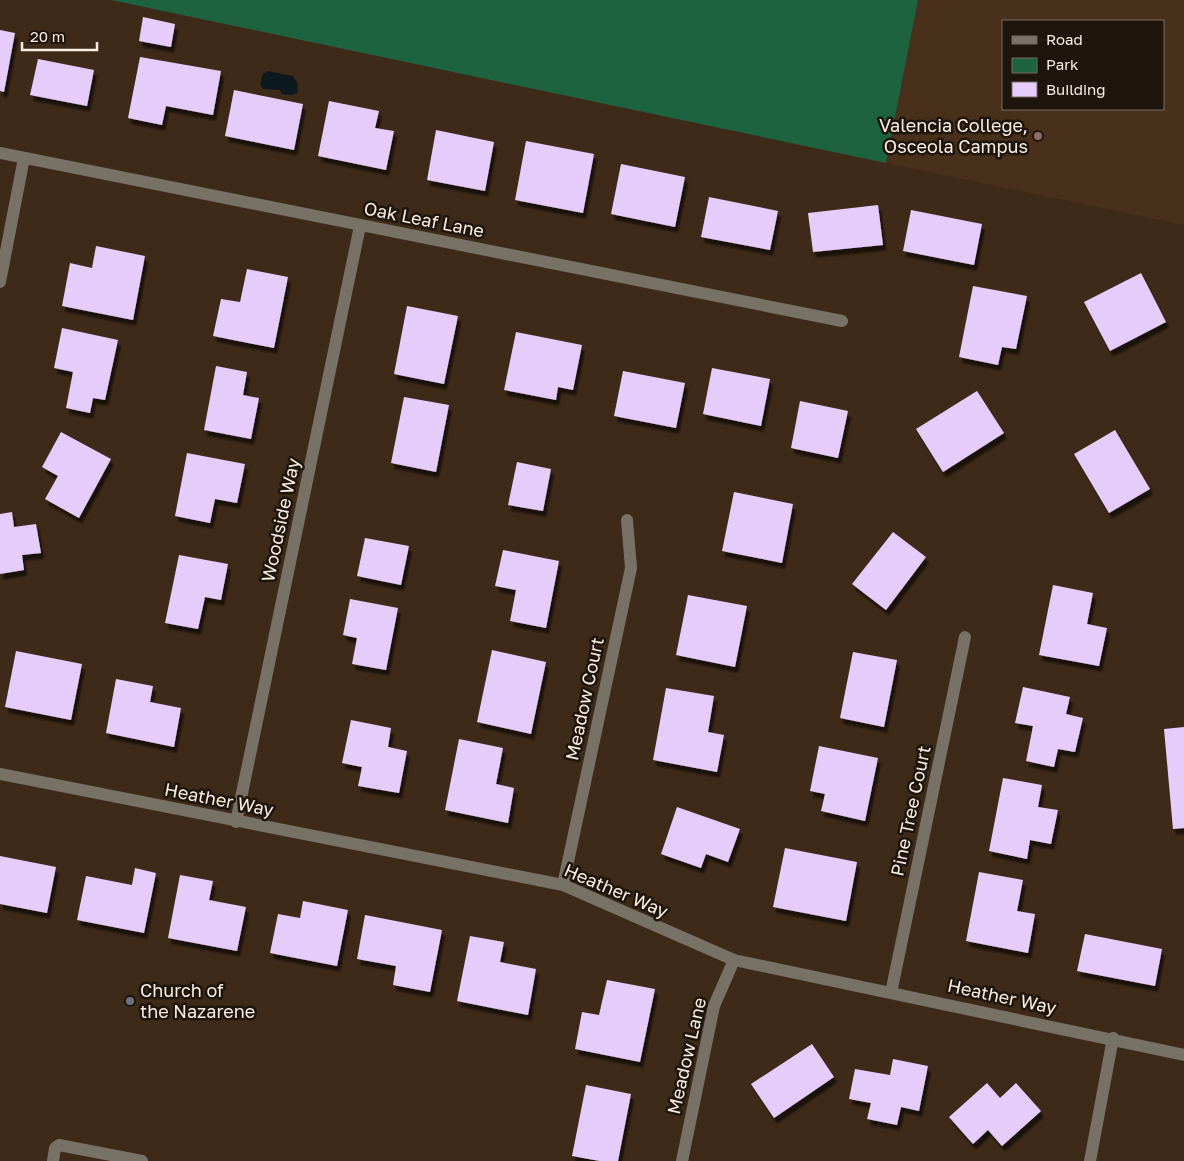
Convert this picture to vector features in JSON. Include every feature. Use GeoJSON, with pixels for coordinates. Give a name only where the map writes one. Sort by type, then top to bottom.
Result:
{"type":"FeatureCollection","features":[{"type":"Feature","properties":{"kind":"street","name":"Oak Leaf Lane"},"geometry":{"type":"LineString","coordinates":[[0,153],[842,321]]}},
{"type":"Feature","properties":{"kind":"street"},"geometry":{"type":"LineString","coordinates":[[0,282],[24,158]]}},
{"type":"Feature","properties":{"kind":"street","name":"Woodside Way"},"geometry":{"type":"LineString","coordinates":[[236,822],[360,226]]}},
{"type":"Feature","properties":{"kind":"street","name":"Meadow Court"},"geometry":{"type":"LineString","coordinates":[[563,885],[631,568],[627,520]]}},
{"type":"Feature","properties":{"kind":"street","name":"Pine Tree Court"},"geometry":{"type":"LineString","coordinates":[[891,992],[965,637]]}},
{"type":"Feature","properties":{"kind":"street","name":"Heather Way"},"geometry":{"type":"LineString","coordinates":[[0,774],[563,885],[734,960],[1113,1038],[1184,1055]]}},
{"type":"Feature","properties":{"kind":"street","name":"Meadow Lane"},"geometry":{"type":"LineString","coordinates":[[682,1161],[714,1006],[734,960]]}},
{"type":"Feature","properties":{"kind":"street"},"geometry":{"type":"LineString","coordinates":[[1090,1161],[1113,1038]]}},
{"type":"Feature","properties":{"kind":"street"},"geometry":{"type":"LineString","coordinates":[[53,1161],[55,1148],[60,1144],[142,1161]]}},
{"type":"Feature","properties":{"kind":"shaded area","name":"Valencia College, Osceola Campus"},"geometry":{"type":"Polygon","coordinates":[[[918,0],[1184,0],[1184,225],[886,163],[918,0]]]}},
{"type":"Feature","properties":{"kind":"shaded area"},"geometry":{"type":"Polygon","coordinates":[[[268,71],[293,76],[298,84],[297,93],[292,95],[282,94],[280,90],[263,89],[260,84],[263,74],[268,71]]]}},
{"type":"Feature","properties":{"kind":"green space"},"geometry":{"type":"Polygon","coordinates":[[[111,0],[918,0],[886,163],[111,0]]]}},
{"type":"Feature","properties":{"kind":"building"},"geometry":{"type":"Polygon","coordinates":[[[143,17],[175,24],[171,47],[139,41],[143,17]]]}},
{"type":"Feature","properties":{"kind":"building"},"geometry":{"type":"Polygon","coordinates":[[[0,30],[15,33],[4,92],[0,91],[0,30]]]}},
{"type":"Feature","properties":{"kind":"building"},"geometry":{"type":"Polygon","coordinates":[[[140,57],[221,71],[213,115],[166,106],[162,125],[128,118],[140,57]]]}},
{"type":"Feature","properties":{"kind":"building"},"geometry":{"type":"Polygon","coordinates":[[[38,59],[94,70],[87,106],[30,95],[38,59]]]}},
{"type":"Feature","properties":{"kind":"building"},"geometry":{"type":"Polygon","coordinates":[[[234,90],[303,104],[294,150],[225,136],[234,90]]]}},
{"type":"Feature","properties":{"kind":"building"},"geometry":{"type":"Polygon","coordinates":[[[329,101],[379,111],[375,128],[394,131],[386,170],[318,156],[329,101]]]}},
{"type":"Feature","properties":{"kind":"building"},"geometry":{"type":"Polygon","coordinates":[[[436,130],[494,142],[485,191],[427,180],[436,130]]]}},
{"type":"Feature","properties":{"kind":"building"},"geometry":{"type":"Polygon","coordinates":[[[526,141],[594,154],[583,213],[515,200],[526,141]]]}},
{"type":"Feature","properties":{"kind":"building"},"geometry":{"type":"Polygon","coordinates":[[[621,164],[685,177],[675,227],[611,214],[621,164]]]}},
{"type":"Feature","properties":{"kind":"building"},"geometry":{"type":"Polygon","coordinates":[[[709,197],[778,211],[770,250],[701,237],[709,197]]]}},
{"type":"Feature","properties":{"kind":"building"},"geometry":{"type":"Polygon","coordinates":[[[878,205],[883,245],[813,252],[808,213],[878,205]]]}},
{"type":"Feature","properties":{"kind":"building"},"geometry":{"type":"Polygon","coordinates":[[[911,210],[982,224],[974,265],[903,251],[911,210]]]}},
{"type":"Feature","properties":{"kind":"building"},"geometry":{"type":"Polygon","coordinates":[[[96,246],[145,256],[133,320],[62,306],[70,263],[92,268],[96,246]]]}},
{"type":"Feature","properties":{"kind":"building"},"geometry":{"type":"Polygon","coordinates":[[[247,269],[288,277],[274,348],[213,336],[221,299],[240,302],[247,269]]]}},
{"type":"Feature","properties":{"kind":"building"},"geometry":{"type":"Polygon","coordinates":[[[1141,273],[1166,322],[1110,351],[1084,302],[1141,273]]]}},
{"type":"Feature","properties":{"kind":"building"},"geometry":{"type":"Polygon","coordinates":[[[973,286],[1027,296],[1016,349],[1002,347],[998,365],[959,357],[973,286]]]}},
{"type":"Feature","properties":{"kind":"building"},"geometry":{"type":"Polygon","coordinates":[[[407,306],[458,316],[444,384],[394,374],[407,306]]]}},
{"type":"Feature","properties":{"kind":"building"},"geometry":{"type":"Polygon","coordinates":[[[62,328],[118,340],[105,400],[93,398],[90,413],[66,408],[73,372],[54,368],[62,328]]]}},
{"type":"Feature","properties":{"kind":"building"},"geometry":{"type":"Polygon","coordinates":[[[516,332],[582,345],[573,390],[558,387],[556,400],[504,390],[516,332]]]}},
{"type":"Feature","properties":{"kind":"building"},"geometry":{"type":"Polygon","coordinates":[[[216,366],[247,372],[243,395],[259,398],[251,439],[204,430],[216,366]]]}},
{"type":"Feature","properties":{"kind":"building"},"geometry":{"type":"Polygon","coordinates":[[[712,368],[770,379],[761,426],[703,414],[712,368]]]}},
{"type":"Feature","properties":{"kind":"building"},"geometry":{"type":"Polygon","coordinates":[[[623,371],[685,383],[676,428],[614,416],[623,371]]]}},
{"type":"Feature","properties":{"kind":"building"},"geometry":{"type":"Polygon","coordinates":[[[977,391],[1004,433],[943,472],[916,429],[977,391]]]}},
{"type":"Feature","properties":{"kind":"building"},"geometry":{"type":"Polygon","coordinates":[[[404,397],[449,405],[436,472],[391,463],[404,397]]]}},
{"type":"Feature","properties":{"kind":"building"},"geometry":{"type":"Polygon","coordinates":[[[800,401],[848,411],[838,458],[791,448],[800,401]]]}},
{"type":"Feature","properties":{"kind":"building"},"geometry":{"type":"Polygon","coordinates":[[[1115,430],[1150,489],[1109,513],[1074,454],[1115,430]]]}},
{"type":"Feature","properties":{"kind":"building"},"geometry":{"type":"Polygon","coordinates":[[[61,432],[111,459],[79,518],[45,499],[58,476],[42,467],[61,432]]]}},
{"type":"Feature","properties":{"kind":"building"},"geometry":{"type":"Polygon","coordinates":[[[187,453],[245,464],[237,503],[215,499],[210,523],[175,516],[187,453]]]}},
{"type":"Feature","properties":{"kind":"building"},"geometry":{"type":"Polygon","coordinates":[[[517,462],[551,469],[543,511],[508,505],[517,462]]]}},
{"type":"Feature","properties":{"kind":"building"},"geometry":{"type":"Polygon","coordinates":[[[734,492],[793,504],[782,563],[722,551],[734,492]]]}},
{"type":"Feature","properties":{"kind":"building"},"geometry":{"type":"Polygon","coordinates":[[[12,512],[14,527],[36,524],[41,553],[22,555],[24,570],[0,574],[0,514],[12,512]]]}},
{"type":"Feature","properties":{"kind":"building"},"geometry":{"type":"Polygon","coordinates":[[[893,532],[926,557],[886,610],[852,584],[893,532]]]}},
{"type":"Feature","properties":{"kind":"building"},"geometry":{"type":"Polygon","coordinates":[[[365,538],[409,546],[401,585],[357,576],[365,538]]]}},
{"type":"Feature","properties":{"kind":"building"},"geometry":{"type":"Polygon","coordinates":[[[503,550],[559,561],[546,628],[510,621],[516,590],[495,586],[503,550]]]}},
{"type":"Feature","properties":{"kind":"building"},"geometry":{"type":"Polygon","coordinates":[[[179,555],[228,564],[221,600],[205,597],[198,629],[165,623],[179,555]]]}},
{"type":"Feature","properties":{"kind":"building"},"geometry":{"type":"Polygon","coordinates":[[[1053,585],[1093,593],[1087,624],[1107,628],[1099,666],[1039,655],[1053,585]]]}},
{"type":"Feature","properties":{"kind":"building"},"geometry":{"type":"Polygon","coordinates":[[[688,595],[747,606],[735,667],[676,655],[688,595]]]}},
{"type":"Feature","properties":{"kind":"building"},"geometry":{"type":"Polygon","coordinates":[[[350,599],[398,608],[386,670],[352,664],[357,638],[343,635],[350,599]]]}},
{"type":"Feature","properties":{"kind":"building"},"geometry":{"type":"Polygon","coordinates":[[[492,650],[546,662],[531,734],[477,722],[492,650]]]}},
{"type":"Feature","properties":{"kind":"building"},"geometry":{"type":"Polygon","coordinates":[[[16,651],[82,664],[71,720],[5,707],[16,651]]]}},
{"type":"Feature","properties":{"kind":"building"},"geometry":{"type":"Polygon","coordinates":[[[853,652],[897,660],[884,727],[840,718],[853,652]]]}},
{"type":"Feature","properties":{"kind":"building"},"geometry":{"type":"Polygon","coordinates":[[[116,679],[153,686],[150,702],[181,708],[174,747],[106,733],[116,679]]]}},
{"type":"Feature","properties":{"kind":"building"},"geometry":{"type":"Polygon","coordinates":[[[1023,687],[1070,697],[1066,714],[1083,718],[1075,752],[1058,749],[1054,767],[1026,761],[1033,726],[1015,723],[1023,687]]]}},
{"type":"Feature","properties":{"kind":"building"},"geometry":{"type":"Polygon","coordinates":[[[666,688],[714,696],[708,732],[724,735],[717,772],[653,760],[666,688]]]}},
{"type":"Feature","properties":{"kind":"building"},"geometry":{"type":"Polygon","coordinates":[[[351,720],[391,728],[388,747],[407,751],[399,793],[358,786],[362,767],[342,763],[351,720]]]}},
{"type":"Feature","properties":{"kind":"building"},"geometry":{"type":"Polygon","coordinates":[[[1184,727],[1184,828],[1173,829],[1164,729],[1184,727]]]}},
{"type":"Feature","properties":{"kind":"building"},"geometry":{"type":"Polygon","coordinates":[[[459,739],[503,748],[496,784],[514,788],[508,823],[445,810],[459,739]]]}},
{"type":"Feature","properties":{"kind":"building"},"geometry":{"type":"Polygon","coordinates":[[[819,746],[878,758],[865,821],[821,811],[825,794],[810,791],[819,746]]]}},
{"type":"Feature","properties":{"kind":"building"},"geometry":{"type":"Polygon","coordinates":[[[1003,778],[1042,785],[1038,807],[1058,810],[1051,844],[1030,840],[1027,859],[989,851],[1003,778]]]}},
{"type":"Feature","properties":{"kind":"building"},"geometry":{"type":"Polygon","coordinates":[[[677,807],[740,829],[728,862],[706,854],[701,868],[661,854],[677,807]]]}},
{"type":"Feature","properties":{"kind":"building"},"geometry":{"type":"Polygon","coordinates":[[[785,848],[857,862],[846,921],[773,907],[785,848]]]}},
{"type":"Feature","properties":{"kind":"building"},"geometry":{"type":"Polygon","coordinates":[[[0,856],[56,867],[47,913],[0,904],[0,856]]]}},
{"type":"Feature","properties":{"kind":"building"},"geometry":{"type":"Polygon","coordinates":[[[135,868],[156,873],[144,933],[77,920],[86,876],[132,885],[135,868]]]}},
{"type":"Feature","properties":{"kind":"building"},"geometry":{"type":"Polygon","coordinates":[[[979,872],[1023,880],[1017,911],[1035,914],[1028,953],[966,941],[979,872]]]}},
{"type":"Feature","properties":{"kind":"building"},"geometry":{"type":"Polygon","coordinates":[[[180,875],[213,881],[209,900],[246,907],[237,951],[168,938],[180,875]]]}},
{"type":"Feature","properties":{"kind":"building"},"geometry":{"type":"Polygon","coordinates":[[[303,901],[348,910],[337,966],[270,953],[278,914],[300,918],[303,901]]]}},
{"type":"Feature","properties":{"kind":"building"},"geometry":{"type":"Polygon","coordinates":[[[365,915],[442,930],[430,992],[393,985],[396,966],[357,959],[365,915]]]}},
{"type":"Feature","properties":{"kind":"building"},"geometry":{"type":"Polygon","coordinates":[[[1085,934],[1162,949],[1155,986],[1077,971],[1085,934]]]}},
{"type":"Feature","properties":{"kind":"building"},"geometry":{"type":"Polygon","coordinates":[[[470,936],[504,942],[500,962],[536,969],[528,1015],[457,1001],[470,936]]]}},
{"type":"Feature","properties":{"kind":"building"},"geometry":{"type":"Polygon","coordinates":[[[607,980],[655,989],[640,1062],[575,1049],[582,1012],[599,1015],[607,980]]]}},
{"type":"Feature","properties":{"kind":"building"},"geometry":{"type":"Polygon","coordinates":[[[812,1044],[834,1077],[774,1118],[751,1084],[812,1044]]]}},
{"type":"Feature","properties":{"kind":"building"},"geometry":{"type":"Polygon","coordinates":[[[893,1059],[928,1066],[919,1111],[901,1107],[897,1125],[867,1119],[871,1103],[849,1099],[855,1069],[890,1075],[893,1059]]]}},
{"type":"Feature","properties":{"kind":"building"},"geometry":{"type":"Polygon","coordinates":[[[987,1083],[1000,1098],[1016,1083],[1041,1111],[1002,1146],[988,1130],[973,1144],[949,1117],[987,1083]]]}},
{"type":"Feature","properties":{"kind":"building"},"geometry":{"type":"Polygon","coordinates":[[[586,1085],[631,1094],[618,1161],[600,1161],[572,1156],[586,1085]]]}},
{"type":"Feature","properties":{"kind":"place","name":"Valencia College, Osceola Campus"},"geometry":{"type":"Point","coordinates":[1038,136]}},
{"type":"Feature","properties":{"kind":"place","name":"Church of the Nazarene"},"geometry":{"type":"Point","coordinates":[130,1001]}}]}
